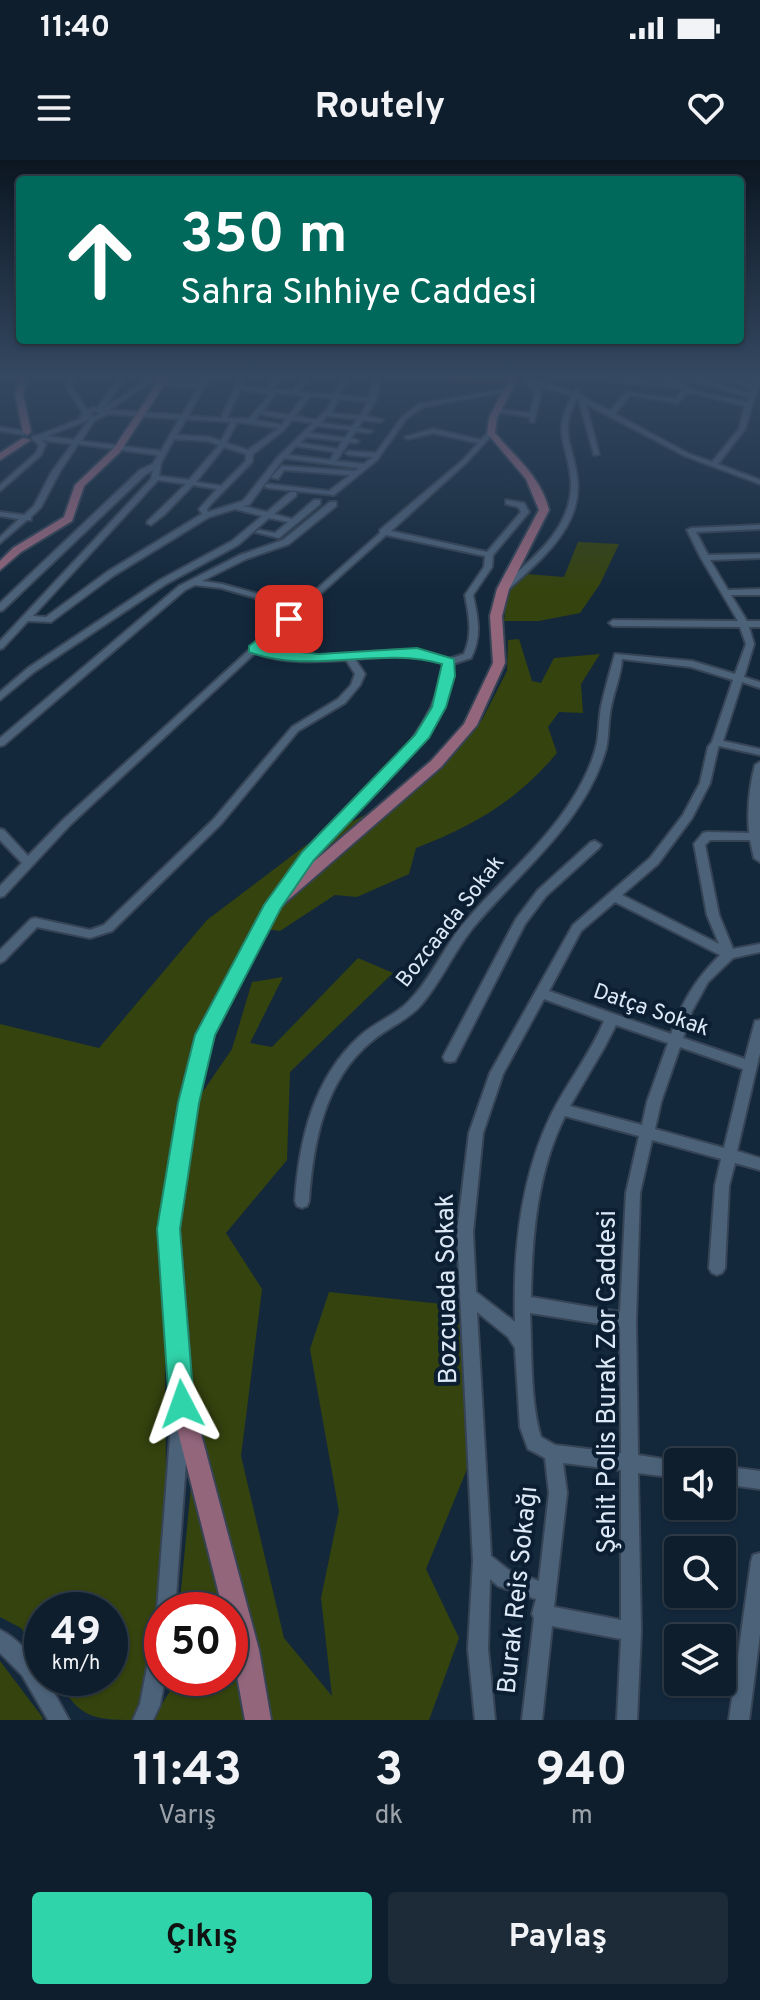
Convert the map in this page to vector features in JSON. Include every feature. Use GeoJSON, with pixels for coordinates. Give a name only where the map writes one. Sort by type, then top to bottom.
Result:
{"type":"FeatureCollection","features":[{"type":"Feature","properties":{"kind":"main road"},"geometry":{"type":"LineString","coordinates":[[258,1720],[246,1650],[182,1404],[169,1229],[188,1103],[205,1035],[273,905],[436,764],[470,725],[499,663],[496,616],[503,589],[544,510],[531,477],[497,447]]}},
{"type":"Feature","properties":{"kind":"main road"},"geometry":{"type":"LineString","coordinates":[[0,567],[17,550],[68,519],[87,476],[118,448]]}},
{"type":"Feature","properties":{"kind":"street"},"geometry":{"type":"LineString","coordinates":[[0,489],[39,454],[42,447]]}},
{"type":"Feature","properties":{"kind":"street"},"geometry":{"type":"LineString","coordinates":[[2,537],[28,518],[55,473],[76,447]]}},
{"type":"Feature","properties":{"kind":"street"},"geometry":{"type":"LineString","coordinates":[[109,447],[163,453]]}},
{"type":"Feature","properties":{"kind":"street"},"geometry":{"type":"LineString","coordinates":[[0,646],[32,603],[40,604],[155,477],[156,465],[167,447]]}},
{"type":"Feature","properties":{"kind":"street"},"geometry":{"type":"LineString","coordinates":[[151,523],[220,447]]}},
{"type":"Feature","properties":{"kind":"street"},"geometry":{"type":"LineString","coordinates":[[233,447],[249,453]]}},
{"type":"Feature","properties":{"kind":"street"},"geometry":{"type":"LineString","coordinates":[[249,453],[257,447]]}},
{"type":"Feature","properties":{"kind":"street"},"geometry":{"type":"LineString","coordinates":[[261,487],[280,459],[293,447]]}},
{"type":"Feature","properties":{"kind":"street"},"geometry":{"type":"LineString","coordinates":[[313,447],[339,451]]}},
{"type":"Feature","properties":{"kind":"street"},"geometry":{"type":"LineString","coordinates":[[332,462],[342,447]]}},
{"type":"Feature","properties":{"kind":"street"},"geometry":{"type":"LineString","coordinates":[[261,487],[324,495],[367,466],[384,447]]}},
{"type":"Feature","properties":{"kind":"street"},"geometry":{"type":"LineString","coordinates":[[0,893],[27,862],[254,649],[476,447]]}},
{"type":"Feature","properties":{"kind":"street"},"geometry":{"type":"LineString","coordinates":[[503,589],[565,525],[574,495],[563,447]]}},
{"type":"Feature","properties":{"kind":"street"},"geometry":{"type":"LineString","coordinates":[[594,447],[596,454]]}},
{"type":"Feature","properties":{"kind":"street"},"geometry":{"type":"LineString","coordinates":[[676,447],[713,465],[760,482]]}},
{"type":"Feature","properties":{"kind":"street"},"geometry":{"type":"LineString","coordinates":[[713,465],[730,447]]}},
{"type":"Feature","properties":{"kind":"street"},"geometry":{"type":"LineString","coordinates":[[206,515],[203,509],[252,462],[249,453]]}},
{"type":"Feature","properties":{"kind":"street"},"geometry":{"type":"LineString","coordinates":[[349,453],[378,455]]}},
{"type":"Feature","properties":{"kind":"street"},"geometry":{"type":"LineString","coordinates":[[268,462],[280,459],[367,466]]}},
{"type":"Feature","properties":{"kind":"street"},"geometry":{"type":"LineString","coordinates":[[0,608],[143,472],[156,465]]}},
{"type":"Feature","properties":{"kind":"street"},"geometry":{"type":"LineString","coordinates":[[24,615],[48,620],[110,574],[206,515],[246,503],[282,468],[358,473]]}},
{"type":"Feature","properties":{"kind":"street"},"geometry":{"type":"LineString","coordinates":[[155,477],[222,488]]}},
{"type":"Feature","properties":{"kind":"street"},"geometry":{"type":"LineString","coordinates":[[259,532],[276,536],[317,502],[261,487]]}},
{"type":"Feature","properties":{"kind":"street"},"geometry":{"type":"LineString","coordinates":[[0,697],[31,670],[163,582],[235,543],[293,494]]}},
{"type":"Feature","properties":{"kind":"street"},"geometry":{"type":"LineString","coordinates":[[254,649],[273,656],[350,658],[378,653],[417,652],[449,662],[468,656],[474,642],[469,595],[488,567],[489,555],[525,512],[521,505],[509,502]]}},
{"type":"Feature","properties":{"kind":"street"},"geometry":{"type":"LineString","coordinates":[[0,743],[157,606],[192,582],[243,557],[286,542],[333,504]]}},
{"type":"Feature","properties":{"kind":"street"},"geometry":{"type":"LineString","coordinates":[[237,507],[291,521]]}},
{"type":"Feature","properties":{"kind":"street"},"geometry":{"type":"LineString","coordinates":[[0,514],[28,518]]}},
{"type":"Feature","properties":{"kind":"street"},"geometry":{"type":"LineString","coordinates":[[744,624],[691,530],[760,527]]}},
{"type":"Feature","properties":{"kind":"street"},"geometry":{"type":"LineString","coordinates":[[383,532],[489,555]]}},
{"type":"Feature","properties":{"kind":"street"},"geometry":{"type":"LineString","coordinates":[[705,558],[760,556]]}},
{"type":"Feature","properties":{"kind":"street"},"geometry":{"type":"LineString","coordinates":[[192,582],[222,586],[301,608]]}},
{"type":"Feature","properties":{"kind":"street"},"geometry":{"type":"LineString","coordinates":[[726,593],[760,592]]}},
{"type":"Feature","properties":{"kind":"street"},"geometry":{"type":"LineString","coordinates":[[613,623],[760,624]]}},
{"type":"Feature","properties":{"kind":"street","name":"Bozcuada Sokak"},"geometry":{"type":"LineString","coordinates":[[485,1720],[478,1649],[482,1561],[465,1232],[476,1133],[497,1073],[577,928],[654,861],[688,816],[705,783],[713,747],[740,679],[750,644],[744,624]]}},
{"type":"Feature","properties":{"kind":"street","name":"Bozcaada Sokak"},"geometry":{"type":"LineString","coordinates":[[302,1201],[304,1157],[319,1108],[345,1060],[368,1036],[392,1023],[421,998],[466,928],[572,809],[601,749],[607,702],[618,671],[618,656],[692,664],[740,679]]}},
{"type":"Feature","properties":{"kind":"street"},"geometry":{"type":"LineString","coordinates":[[0,958],[35,922],[90,934],[108,928],[217,822],[295,729],[333,709],[357,684],[360,674],[350,658]]}},
{"type":"Feature","properties":{"kind":"street"},"geometry":{"type":"LineString","coordinates":[[273,905],[308,856],[421,738],[439,707],[449,662]]}},
{"type":"Feature","properties":{"kind":"street"},"geometry":{"type":"LineString","coordinates":[[740,679],[760,685]]}},
{"type":"Feature","properties":{"kind":"street"},"geometry":{"type":"LineString","coordinates":[[717,743],[760,752]]}},
{"type":"Feature","properties":{"kind":"street"},"geometry":{"type":"LineString","coordinates":[[758,837],[753,814],[760,765]]}},
{"type":"Feature","properties":{"kind":"street"},"geometry":{"type":"LineString","coordinates":[[0,833],[27,862]]}},
{"type":"Feature","properties":{"kind":"street"},"geometry":{"type":"LineString","coordinates":[[729,954],[713,915],[699,844],[707,836],[758,837]]}},
{"type":"Feature","properties":{"kind":"street"},"geometry":{"type":"LineString","coordinates":[[758,837],[754,842],[760,858]]}},
{"type":"Feature","properties":{"kind":"street"},"geometry":{"type":"LineString","coordinates":[[450,1057],[520,922],[542,893],[595,845]]}},
{"type":"Feature","properties":{"kind":"street"},"geometry":{"type":"LineString","coordinates":[[613,896],[644,915],[729,954],[760,948]]}},
{"type":"Feature","properties":{"kind":"street","name":"Şehit Polis Burak Zor Caddesi"},"geometry":{"type":"LineString","coordinates":[[627,1720],[631,1631],[628,1321],[633,1193],[646,1131],[686,1010],[704,979],[729,954]]}},
{"type":"Feature","properties":{"kind":"street","name":"Datça Sokak"},"geometry":{"type":"LineString","coordinates":[[540,993],[749,1066]]}},
{"type":"Feature","properties":{"kind":"street"},"geometry":{"type":"LineString","coordinates":[[612,1018],[595,1056],[562,1109],[534,1182],[526,1244],[525,1350],[529,1427],[534,1443],[553,1453],[664,1467]]}},
{"type":"Feature","properties":{"kind":"street"},"geometry":{"type":"LineString","coordinates":[[717,1268],[722,1186],[760,1025]]}},
{"type":"Feature","properties":{"kind":"street"},"geometry":{"type":"LineString","coordinates":[[562,1109],[730,1153],[760,1164]]}},
{"type":"Feature","properties":{"kind":"street"},"geometry":{"type":"LineString","coordinates":[[469,1296],[514,1331],[525,1350]]}},
{"type":"Feature","properties":{"kind":"street"},"geometry":{"type":"LineString","coordinates":[[525,1304],[628,1321]]}},
{"type":"Feature","properties":{"kind":"street"},"geometry":{"type":"LineString","coordinates":[[167,1592],[182,1404]]}},
{"type":"Feature","properties":{"kind":"street","name":"Burak Reis Sokağı"},"geometry":{"type":"LineString","coordinates":[[532,1720],[558,1493],[553,1453]]}},
{"type":"Feature","properties":{"kind":"street"},"geometry":{"type":"LineString","coordinates":[[736,1477],[760,1480]]}},
{"type":"Feature","properties":{"kind":"street"},"geometry":{"type":"LineString","coordinates":[[482,1561],[505,1579],[545,1592]]}},
{"type":"Feature","properties":{"kind":"street"},"geometry":{"type":"LineString","coordinates":[[739,1720],[760,1562]]}},
{"type":"Feature","properties":{"kind":"street"},"geometry":{"type":"LineString","coordinates":[[542,1614],[631,1631]]}},
{"type":"Feature","properties":{"kind":"street"},"geometry":{"type":"LineString","coordinates":[[0,1640],[29,1668],[59,1720]]}},
{"type":"Feature","properties":{"kind":"street"},"geometry":{"type":"LineString","coordinates":[[143,1720],[152,1696]]}},
{"type":"Feature","properties":{"kind":"green space"},"geometry":{"type":"Polygon","coordinates":[[[578,542],[619,544],[600,584],[580,613],[539,621],[504,621],[508,592],[527,574],[564,577],[578,542]]]}},
{"type":"Feature","properties":{"kind":"green space"},"geometry":{"type":"Polygon","coordinates":[[[519,639],[532,681],[541,683],[554,658],[600,654],[581,684],[583,713],[559,712],[548,727],[557,753],[526,785],[493,810],[456,831],[416,848],[409,874],[357,897],[335,895],[280,931],[258,928],[199,1037],[164,1237],[166,1480],[161,1592],[144,1592],[146,1696],[134,1720],[96,1717],[79,1708],[69,1696],[128,1696],[128,1592],[24,1592],[24,1632],[0,1617],[0,1024],[99,1048],[207,920],[306,845],[414,790],[482,720],[507,671],[508,640],[519,639]]]}},
{"type":"Feature","properties":{"kind":"green space"},"geometry":{"type":"Polygon","coordinates":[[[358,958],[393,973],[290,1072],[287,1160],[226,1233],[262,1289],[241,1456],[284,1638],[332,1696],[321,1598],[339,1511],[310,1349],[329,1292],[461,1306],[472,1457],[426,1569],[459,1638],[429,1720],[152,1720],[167,1696],[248,1696],[248,1592],[181,1592],[196,1435],[178,1232],[193,1106],[232,1049],[252,982],[283,977],[250,1043],[272,1047],[358,958]]]}},
{"type":"Feature","properties":{"kind":"green space"},"geometry":{"type":"Polygon","coordinates":[[[0,1661],[43,1718],[0,1720],[0,1661]]]}},
{"type":"Feature","properties":{"kind":"route"},"geometry":{"type":"LineString","coordinates":[[182,1404],[169,1229],[188,1103],[205,1035],[273,905],[308,856],[421,738],[439,707],[448,676],[449,662],[417,652],[319,658],[273,656],[254,649],[289,619]]}}]}
